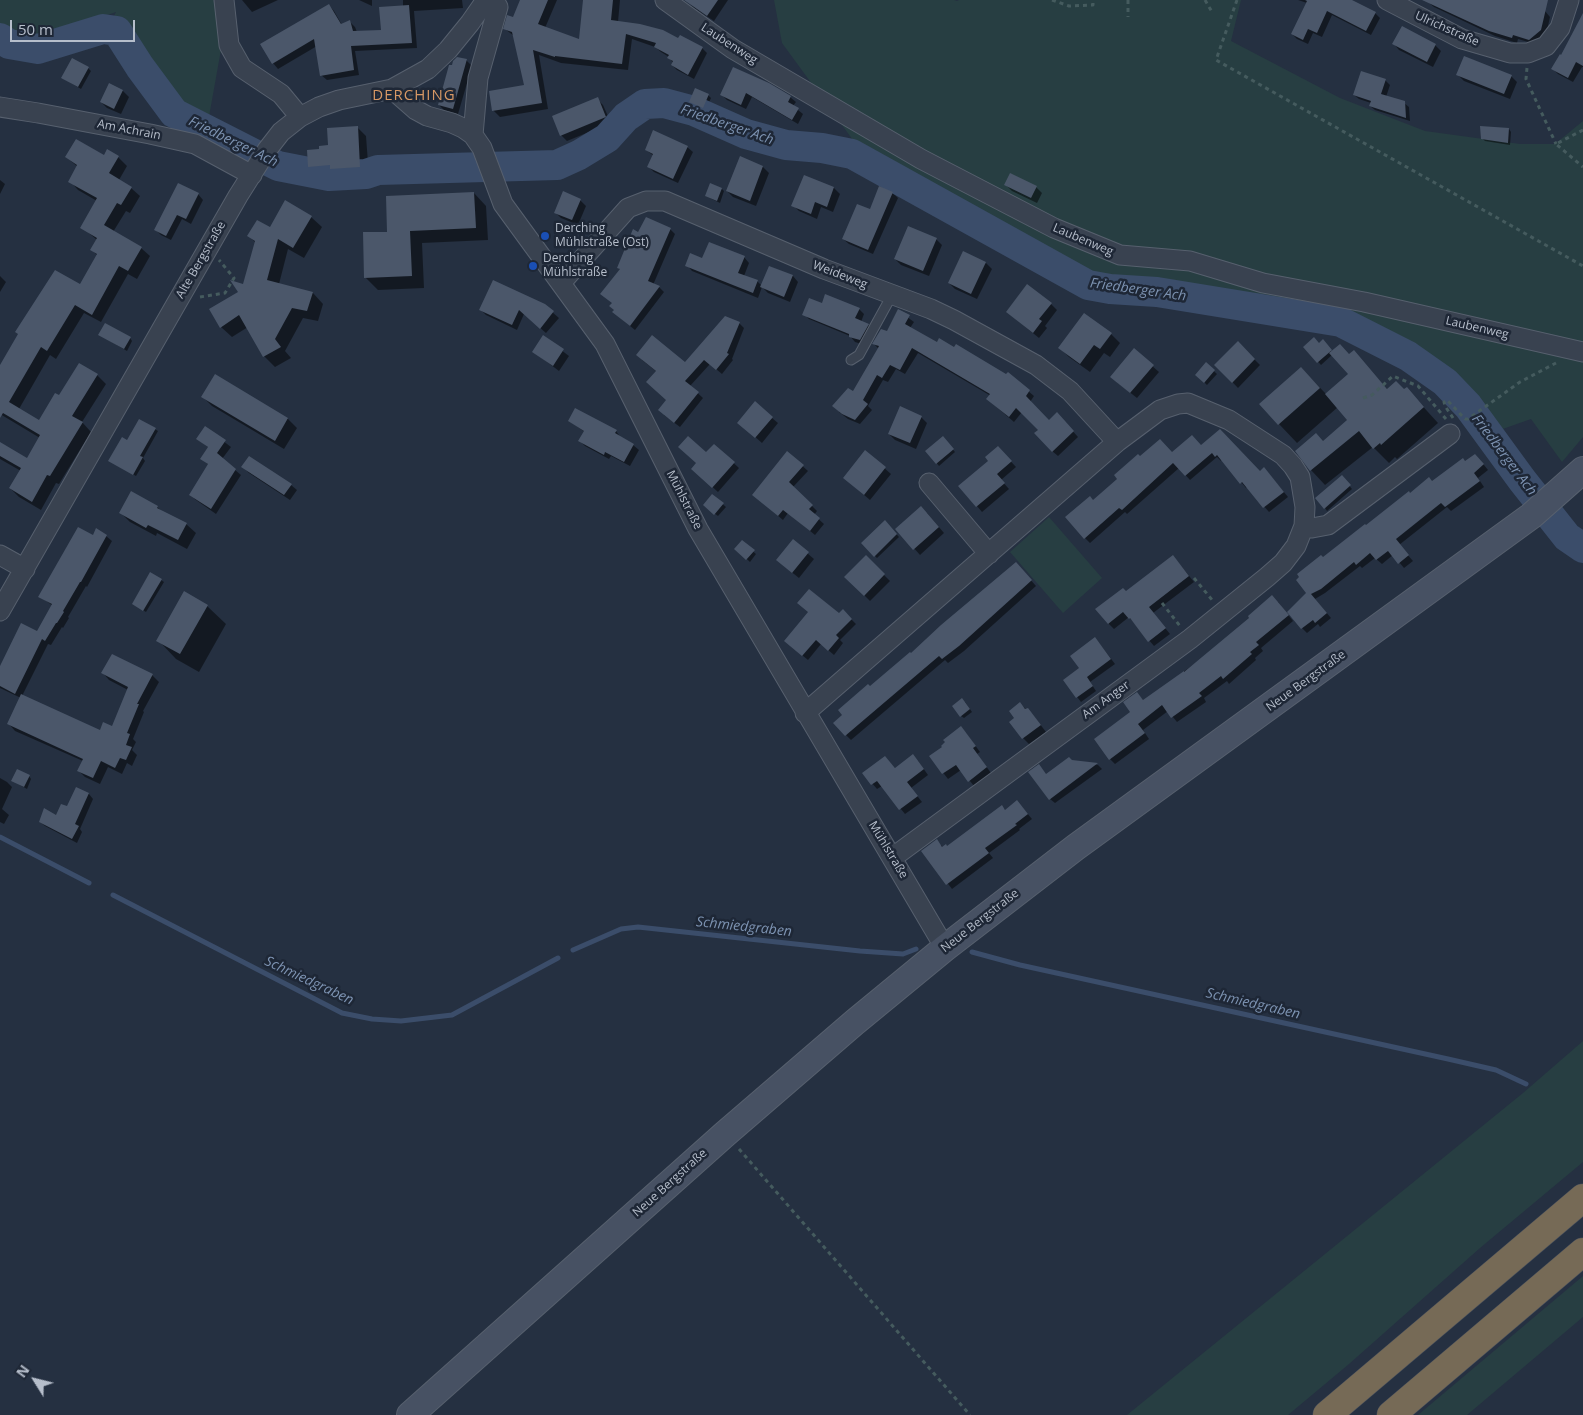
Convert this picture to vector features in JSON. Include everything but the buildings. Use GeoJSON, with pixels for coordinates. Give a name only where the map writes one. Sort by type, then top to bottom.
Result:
{"type":"FeatureCollection","features":[{"type":"Feature","properties":{"kind":"highway"},"geometry":{"type":"LineString","coordinates":[[1326,1415],[1583,1198]]}},
{"type":"Feature","properties":{"kind":"highway"},"geometry":{"type":"LineString","coordinates":[[1391,1415],[1583,1252]]}},
{"type":"Feature","properties":{"kind":"main road","name":"Neue Bergstraße"},"geometry":{"type":"LineString","coordinates":[[410,1415],[725,1134],[855,1022],[945,948],[1076,847],[1531,516],[1583,470]]}},
{"type":"Feature","properties":{"kind":"street"},"geometry":{"type":"LineString","coordinates":[[224,0],[229,45],[242,68],[281,94],[300,117]]}},
{"type":"Feature","properties":{"kind":"street","name":"Alte Bergstraße"},"geometry":{"type":"LineString","coordinates":[[0,611],[208,247],[267,150],[281,132],[300,117],[319,106],[392,89],[428,70],[465,30],[486,0]]}},
{"type":"Feature","properties":{"kind":"street"},"geometry":{"type":"LineString","coordinates":[[473,135],[478,78],[498,8],[494,0]]}},
{"type":"Feature","properties":{"kind":"street","name":"Laubenweg"},"geometry":{"type":"LineString","coordinates":[[665,0],[733,49],[921,159],[1054,228],[1120,255],[1190,261],[1263,284],[1364,302],[1583,352]]}},
{"type":"Feature","properties":{"kind":"street","name":"Ulrichstraße"},"geometry":{"type":"LineString","coordinates":[[1387,0],[1462,39],[1510,53],[1528,53]]}},
{"type":"Feature","properties":{"kind":"street"},"geometry":{"type":"LineString","coordinates":[[1528,53],[1546,46],[1560,28],[1569,0]]}},
{"type":"Feature","properties":{"kind":"street","name":"Mühlstraße"},"geometry":{"type":"LineString","coordinates":[[392,89],[416,110],[427,116],[463,128],[473,135],[482,148],[503,204],[605,344],[698,529],[945,948]]}},
{"type":"Feature","properties":{"kind":"street","name":"Am Achrain"},"geometry":{"type":"LineString","coordinates":[[0,107],[38,112],[195,144],[254,171]]}},
{"type":"Feature","properties":{"kind":"street","name":"Weideweg"},"geometry":{"type":"LineString","coordinates":[[561,284],[628,208],[646,201],[664,201],[824,269],[954,320],[1036,365],[1070,391],[1117,442]]}},
{"type":"Feature","properties":{"kind":"street","name":"Am Anger"},"geometry":{"type":"LineString","coordinates":[[805,713],[1117,442],[1160,410],[1188,403],[1229,420],[1283,455],[1300,477],[1305,507],[1304,526],[1296,546],[1282,563],[1190,639],[892,858]]}},
{"type":"Feature","properties":{"kind":"street"},"geometry":{"type":"LineString","coordinates":[[1304,526],[1312,528],[1328,525],[1452,432]]}},
{"type":"Feature","properties":{"kind":"street"},"geometry":{"type":"LineString","coordinates":[[929,483],[989,554]]}},
{"type":"Feature","properties":{"kind":"street"},"geometry":{"type":"LineString","coordinates":[[0,555],[25,569]]}},
{"type":"Feature","properties":{"kind":"lane"},"geometry":{"type":"LineString","coordinates":[[851,360],[859,355],[892,295]]}},
{"type":"Feature","properties":{"kind":"path"},"geometry":{"type":"LineString","coordinates":[[1052,0],[1069,6],[1093,5],[1093,0]]}},
{"type":"Feature","properties":{"kind":"path"},"geometry":{"type":"LineString","coordinates":[[1128,0],[1128,17]]}},
{"type":"Feature","properties":{"kind":"path"},"geometry":{"type":"LineString","coordinates":[[1205,0],[1212,12]]}},
{"type":"Feature","properties":{"kind":"path"},"geometry":{"type":"LineString","coordinates":[[1237,0],[1216,60],[1583,266]]}},
{"type":"Feature","properties":{"kind":"path"},"geometry":{"type":"LineString","coordinates":[[1528,53],[1526,78],[1556,144],[1583,167]]}},
{"type":"Feature","properties":{"kind":"path"},"geometry":{"type":"LineString","coordinates":[[1556,144],[1583,130]]}},
{"type":"Feature","properties":{"kind":"path"},"geometry":{"type":"LineString","coordinates":[[184,290],[197,298],[225,293],[234,278],[208,247]]}},
{"type":"Feature","properties":{"kind":"path"},"geometry":{"type":"LineString","coordinates":[[1363,398],[1372,395],[1394,376],[1418,386],[1452,432],[1456,424],[1444,402],[1447,400],[1465,419],[1468,419],[1520,382],[1556,363],[1565,361]]}},
{"type":"Feature","properties":{"kind":"path"},"geometry":{"type":"LineString","coordinates":[[1194,578],[1222,613]]}},
{"type":"Feature","properties":{"kind":"path"},"geometry":{"type":"LineString","coordinates":[[1162,603],[1190,639]]}},
{"type":"Feature","properties":{"kind":"path"},"geometry":{"type":"LineString","coordinates":[[725,1134],[970,1415]]}},
{"type":"Feature","properties":{"kind":"green space"},"geometry":{"type":"Polygon","coordinates":[[[0,0],[216,0],[222,44],[205,139],[168,117],[138,78],[118,46],[102,40],[116,12],[35,43],[0,35],[0,0]]]}},
{"type":"Feature","properties":{"kind":"green space"},"geometry":{"type":"Polygon","coordinates":[[[774,0],[1241,0],[1231,41],[1340,98],[1425,131],[1520,144],[1555,144],[1583,121],[1583,437],[1562,462],[1531,419],[1497,431],[1469,393],[1444,370],[1408,348],[1340,314],[1191,290],[1089,277],[1047,257],[869,162],[782,43],[774,0]]]}},
{"type":"Feature","properties":{"kind":"green space"},"geometry":{"type":"Polygon","coordinates":[[[1049,517],[1102,578],[1063,613],[1010,552],[1049,517]]]}},
{"type":"Feature","properties":{"kind":"green space"},"geometry":{"type":"Polygon","coordinates":[[[1583,1041],[1583,1162],[1480,1248],[1349,1364],[1288,1415],[1127,1415],[1523,1093],[1583,1041]]]}},
{"type":"Feature","properties":{"kind":"green space"},"geometry":{"type":"Polygon","coordinates":[[[1583,1276],[1583,1317],[1467,1415],[1418,1415],[1583,1276]]]}},
{"type":"Feature","properties":{"kind":"waterway","name":"Friedberger Ach"},"geometry":{"type":"LineString","coordinates":[[0,38],[9,44],[38,49],[103,29],[117,31],[140,67],[174,113],[278,166],[329,176],[366,174],[378,170],[557,165],[579,155],[607,138],[626,117],[645,104],[664,103],[694,111],[746,134],[786,145],[822,148],[852,154],[1088,285],[1110,289],[1157,292],[1341,322],[1408,356],[1445,382],[1468,406],[1522,480],[1567,537],[1583,548]]}},
{"type":"Feature","properties":{"kind":"waterway","name":"Schmiedgraben"},"geometry":{"type":"LineString","coordinates":[[0,837],[89,883]]}},
{"type":"Feature","properties":{"kind":"waterway","name":"Schmiedgraben"},"geometry":{"type":"LineString","coordinates":[[113,895],[342,1013],[372,1019],[401,1021],[452,1015],[558,958]]}},
{"type":"Feature","properties":{"kind":"waterway","name":"Schmiedgraben"},"geometry":{"type":"LineString","coordinates":[[573,950],[621,929],[638,927],[860,951],[903,954],[916,949]]}},
{"type":"Feature","properties":{"kind":"waterway","name":"Schmiedgraben"},"geometry":{"type":"LineString","coordinates":[[972,952],[1020,965],[1496,1070],[1526,1084]]}},
{"type":"Feature","properties":{"kind":"place","name":"Derching Mühlstraße (Ost)"},"geometry":{"type":"Point","coordinates":[545,236]}},
{"type":"Feature","properties":{"kind":"place","name":"Derching Mühlstraße"},"geometry":{"type":"Point","coordinates":[533,266]}},
{"type":"Feature","properties":{"kind":"district","name":"DERCHING"},"geometry":{"type":"Point","coordinates":[414,96]}}]}
